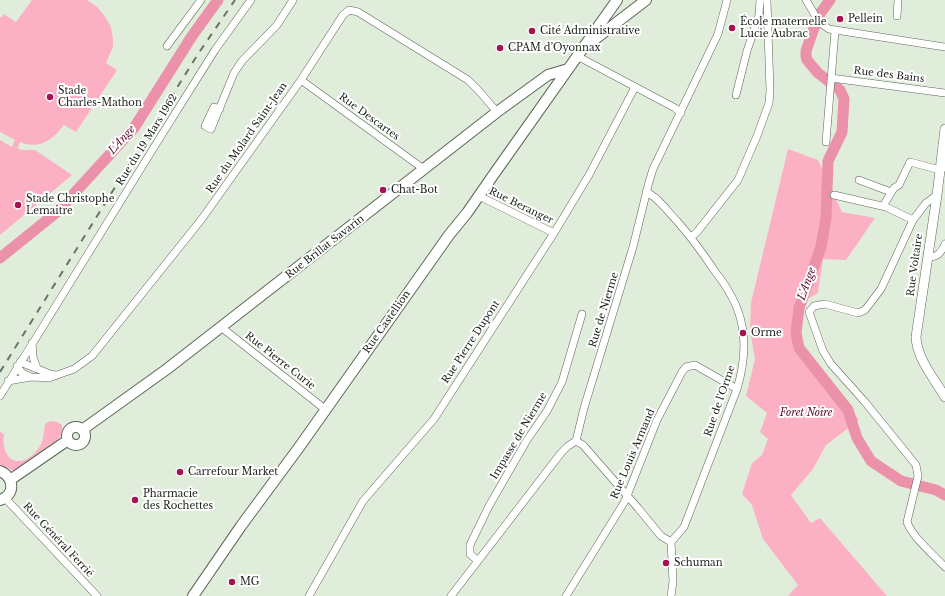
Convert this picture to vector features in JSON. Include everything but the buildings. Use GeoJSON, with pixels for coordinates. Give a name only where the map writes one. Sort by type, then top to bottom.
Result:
{"type":"FeatureCollection","features":[{"type":"Feature","properties":{"kind":"main road","name":"Rue Castellion"},"geometry":{"type":"LineString","coordinates":[[193,596],[241,526],[278,478],[435,254],[479,196],[617,0]]}},
{"type":"Feature","properties":{"kind":"main road"},"geometry":{"type":"LineString","coordinates":[[580,53],[646,0]]}},
{"type":"Feature","properties":{"kind":"main road","name":"Rue Brillat Savarin"},"geometry":{"type":"LineString","coordinates":[[10,480],[68,440],[67,435],[71,428],[76,427],[82,430],[167,369],[425,170],[497,112],[548,75],[568,69]]}},
{"type":"Feature","properties":{"kind":"main road"},"geometry":{"type":"LineString","coordinates":[[0,471],[10,480],[11,490],[3,499]]}},
{"type":"Feature","properties":{"kind":"street"},"geometry":{"type":"LineString","coordinates":[[167,46],[201,0]]}},
{"type":"Feature","properties":{"kind":"street","name":"Rue du 19 Mars 1962"},"geometry":{"type":"LineString","coordinates":[[0,396],[215,50],[251,0]]}},
{"type":"Feature","properties":{"kind":"street"},"geometry":{"type":"LineString","coordinates":[[220,109],[234,73],[242,61],[277,25],[293,0]]}},
{"type":"Feature","properties":{"kind":"street","name":"Rue de Nierme"},"geometry":{"type":"LineString","coordinates":[[576,441],[584,408],[633,247],[646,192],[654,169],[718,34],[727,0]]}},
{"type":"Feature","properties":{"kind":"street"},"geometry":{"type":"LineString","coordinates":[[736,94],[759,15],[760,0]]}},
{"type":"Feature","properties":{"kind":"street"},"geometry":{"type":"LineString","coordinates":[[691,237],[706,221],[738,180],[769,103],[770,91],[767,0]]}},
{"type":"Feature","properties":{"kind":"street"},"geometry":{"type":"LineString","coordinates":[[806,0],[819,22],[825,27],[835,31],[945,47]]}},
{"type":"Feature","properties":{"kind":"street"},"geometry":{"type":"LineString","coordinates":[[896,16],[898,0]]}},
{"type":"Feature","properties":{"kind":"street","name":"Rue du Molard Saint-Jean"},"geometry":{"type":"LineString","coordinates":[[8,381],[30,377],[49,378],[74,369],[92,356],[201,220],[301,80],[343,15],[349,10],[354,10],[468,80],[497,112]]}},
{"type":"Feature","properties":{"kind":"street"},"geometry":{"type":"LineString","coordinates":[[826,142],[835,31]]}},
{"type":"Feature","properties":{"kind":"street"},"geometry":{"type":"LineString","coordinates":[[580,53],[636,87],[675,108],[681,113]]}},
{"type":"Feature","properties":{"kind":"street","name":"Rue des Bains"},"geometry":{"type":"LineString","coordinates":[[831,78],[945,93]]}},
{"type":"Feature","properties":{"kind":"street","name":"Rue Descartes"},"geometry":{"type":"LineString","coordinates":[[301,80],[425,170]]}},
{"type":"Feature","properties":{"kind":"street","name":"Rue Pierre Dupont"},"geometry":{"type":"LineString","coordinates":[[309,596],[363,501],[434,419],[554,233],[589,175],[636,87]]}},
{"type":"Feature","properties":{"kind":"street","name":"Rue Voltaire"},"geometry":{"type":"LineString","coordinates":[[945,129],[943,169],[937,195],[916,337],[916,345],[919,354],[945,397]]}},
{"type":"Feature","properties":{"kind":"street"},"geometry":{"type":"LineString","coordinates":[[883,206],[894,188],[899,185],[910,162],[912,161],[943,169]]}},
{"type":"Feature","properties":{"kind":"street"},"geometry":{"type":"LineString","coordinates":[[859,180],[891,192]]}},
{"type":"Feature","properties":{"kind":"street","name":"Rue de l'Orme"},"geometry":{"type":"LineString","coordinates":[[646,192],[654,198],[691,237],[729,292],[738,313],[743,333],[743,367],[737,389],[684,527],[671,542]]}},
{"type":"Feature","properties":{"kind":"street"},"geometry":{"type":"LineString","coordinates":[[834,195],[883,206],[913,220]]}},
{"type":"Feature","properties":{"kind":"street"},"geometry":{"type":"LineString","coordinates":[[937,195],[926,203],[913,220],[881,288],[865,310],[858,313],[825,304],[814,306],[809,312],[823,352],[831,364],[865,402],[916,465],[918,476],[907,516],[908,527],[945,566]]}},
{"type":"Feature","properties":{"kind":"street","name":"Rue Beranger"},"geometry":{"type":"LineString","coordinates":[[479,196],[554,233]]}},
{"type":"Feature","properties":{"kind":"street"},"geometry":{"type":"LineString","coordinates":[[928,257],[935,257],[939,255],[945,244]]}},
{"type":"Feature","properties":{"kind":"street","name":"Impasse de Nierme"},"geometry":{"type":"LineString","coordinates":[[478,561],[470,554],[470,545],[489,506],[527,440],[548,411],[562,382],[582,314]]}},
{"type":"Feature","properties":{"kind":"street","name":"Rue Pierre Curie"},"geometry":{"type":"LineString","coordinates":[[221,328],[326,410]]}},
{"type":"Feature","properties":{"kind":"street"},"geometry":{"type":"LineString","coordinates":[[32,343],[33,357],[37,368]]}},
{"type":"Feature","properties":{"kind":"street"},"geometry":{"type":"LineString","coordinates":[[19,364],[37,368],[50,374],[58,375]]}},
{"type":"Feature","properties":{"kind":"street"},"geometry":{"type":"LineString","coordinates":[[19,364],[22,373],[30,377]]}},
{"type":"Feature","properties":{"kind":"street","name":"Rue Louis Armand"},"geometry":{"type":"LineString","coordinates":[[566,596],[627,496],[657,420],[686,367],[696,365],[737,389]]}},
{"type":"Feature","properties":{"kind":"street"},"geometry":{"type":"LineString","coordinates":[[451,596],[561,453],[576,441],[583,445],[660,536],[671,542],[673,581],[672,596]]}},
{"type":"Feature","properties":{"kind":"street","name":"Rue Général Ferrié"},"geometry":{"type":"LineString","coordinates":[[3,499],[97,596]]}},
{"type":"Feature","properties":{"kind":"green space","name":"Stade Charles-Mathon"},"geometry":{"type":"Polygon","coordinates":[[[32,0],[87,0],[97,7],[111,27],[113,47],[106,63],[117,70],[76,132],[64,125],[55,135],[45,142],[34,145],[20,142],[18,148],[12,146],[15,140],[0,132],[0,17],[4,14],[16,22],[32,0]]]}},
{"type":"Feature","properties":{"kind":"green space","name":"Stade Christophe Lemaitre"},"geometry":{"type":"Polygon","coordinates":[[[0,140],[22,150],[35,150],[72,175],[0,235],[0,140]]]}},
{"type":"Feature","properties":{"kind":"green space","name":"Foret Noire"},"geometry":{"type":"Polygon","coordinates":[[[788,149],[818,160],[842,212],[875,218],[846,260],[823,259],[818,293],[806,300],[799,328],[805,349],[859,420],[826,445],[813,469],[791,495],[811,523],[820,518],[887,596],[788,596],[798,585],[763,539],[752,505],[742,494],[752,463],[762,455],[768,439],[760,432],[767,413],[746,396],[755,359],[750,331],[751,303],[788,149]]]}},
{"type":"Feature","properties":{"kind":"green space"},"geometry":{"type":"Polygon","coordinates":[[[50,421],[57,422],[62,425],[62,434],[53,444],[15,470],[0,466],[0,432],[4,434],[6,452],[10,458],[15,461],[21,461],[34,454],[40,446],[45,424],[50,421]]]}},
{"type":"Feature","properties":{"kind":"waterway","name":"L'Ange"},"geometry":{"type":"LineString","coordinates":[[0,258],[57,212],[134,128],[192,36],[218,0]]}},
{"type":"Feature","properties":{"kind":"waterway","name":"L'Ange"},"geometry":{"type":"LineString","coordinates":[[819,15],[830,0]]}},
{"type":"Feature","properties":{"kind":"waterway","name":"L'Ange"},"geometry":{"type":"LineString","coordinates":[[815,25],[806,51],[807,60],[818,73],[840,90],[844,99],[842,132],[828,161],[826,218],[821,247],[799,308],[796,333],[799,348],[848,410],[857,438],[871,461],[901,481],[936,490],[945,495]]}},
{"type":"Feature","properties":{"kind":"railway"},"geometry":{"type":"LineString","coordinates":[[0,372],[198,54],[235,0]]}},
{"type":"Feature","properties":{"kind":"place","name":"Pellein"},"geometry":{"type":"Point","coordinates":[840,19]}},
{"type":"Feature","properties":{"kind":"place","name":"École maternelle Lucie Aubrac"},"geometry":{"type":"Point","coordinates":[732,28]}},
{"type":"Feature","properties":{"kind":"place","name":"Cité Administrative"},"geometry":{"type":"Point","coordinates":[532,31]}},
{"type":"Feature","properties":{"kind":"place","name":"CPAM d’Oyonnax"},"geometry":{"type":"Point","coordinates":[500,48]}},
{"type":"Feature","properties":{"kind":"place","name":"Stade Charles-Mathon"},"geometry":{"type":"Point","coordinates":[50,97]}},
{"type":"Feature","properties":{"kind":"place","name":"Chat-Bot"},"geometry":{"type":"Point","coordinates":[383,190]}},
{"type":"Feature","properties":{"kind":"place","name":"Stade Christophe Lemaitre"},"geometry":{"type":"Point","coordinates":[18,205]}},
{"type":"Feature","properties":{"kind":"place","name":"Orme"},"geometry":{"type":"Point","coordinates":[743,333]}},
{"type":"Feature","properties":{"kind":"place","name":"Carrefour Market"},"geometry":{"type":"Point","coordinates":[180,472]}},
{"type":"Feature","properties":{"kind":"place","name":"Pharmacie des Rochettes"},"geometry":{"type":"Point","coordinates":[135,500]}},
{"type":"Feature","properties":{"kind":"place","name":"Schuman"},"geometry":{"type":"Point","coordinates":[666,563]}},
{"type":"Feature","properties":{"kind":"place","name":"MG"},"geometry":{"type":"Point","coordinates":[232,582]}}]}
